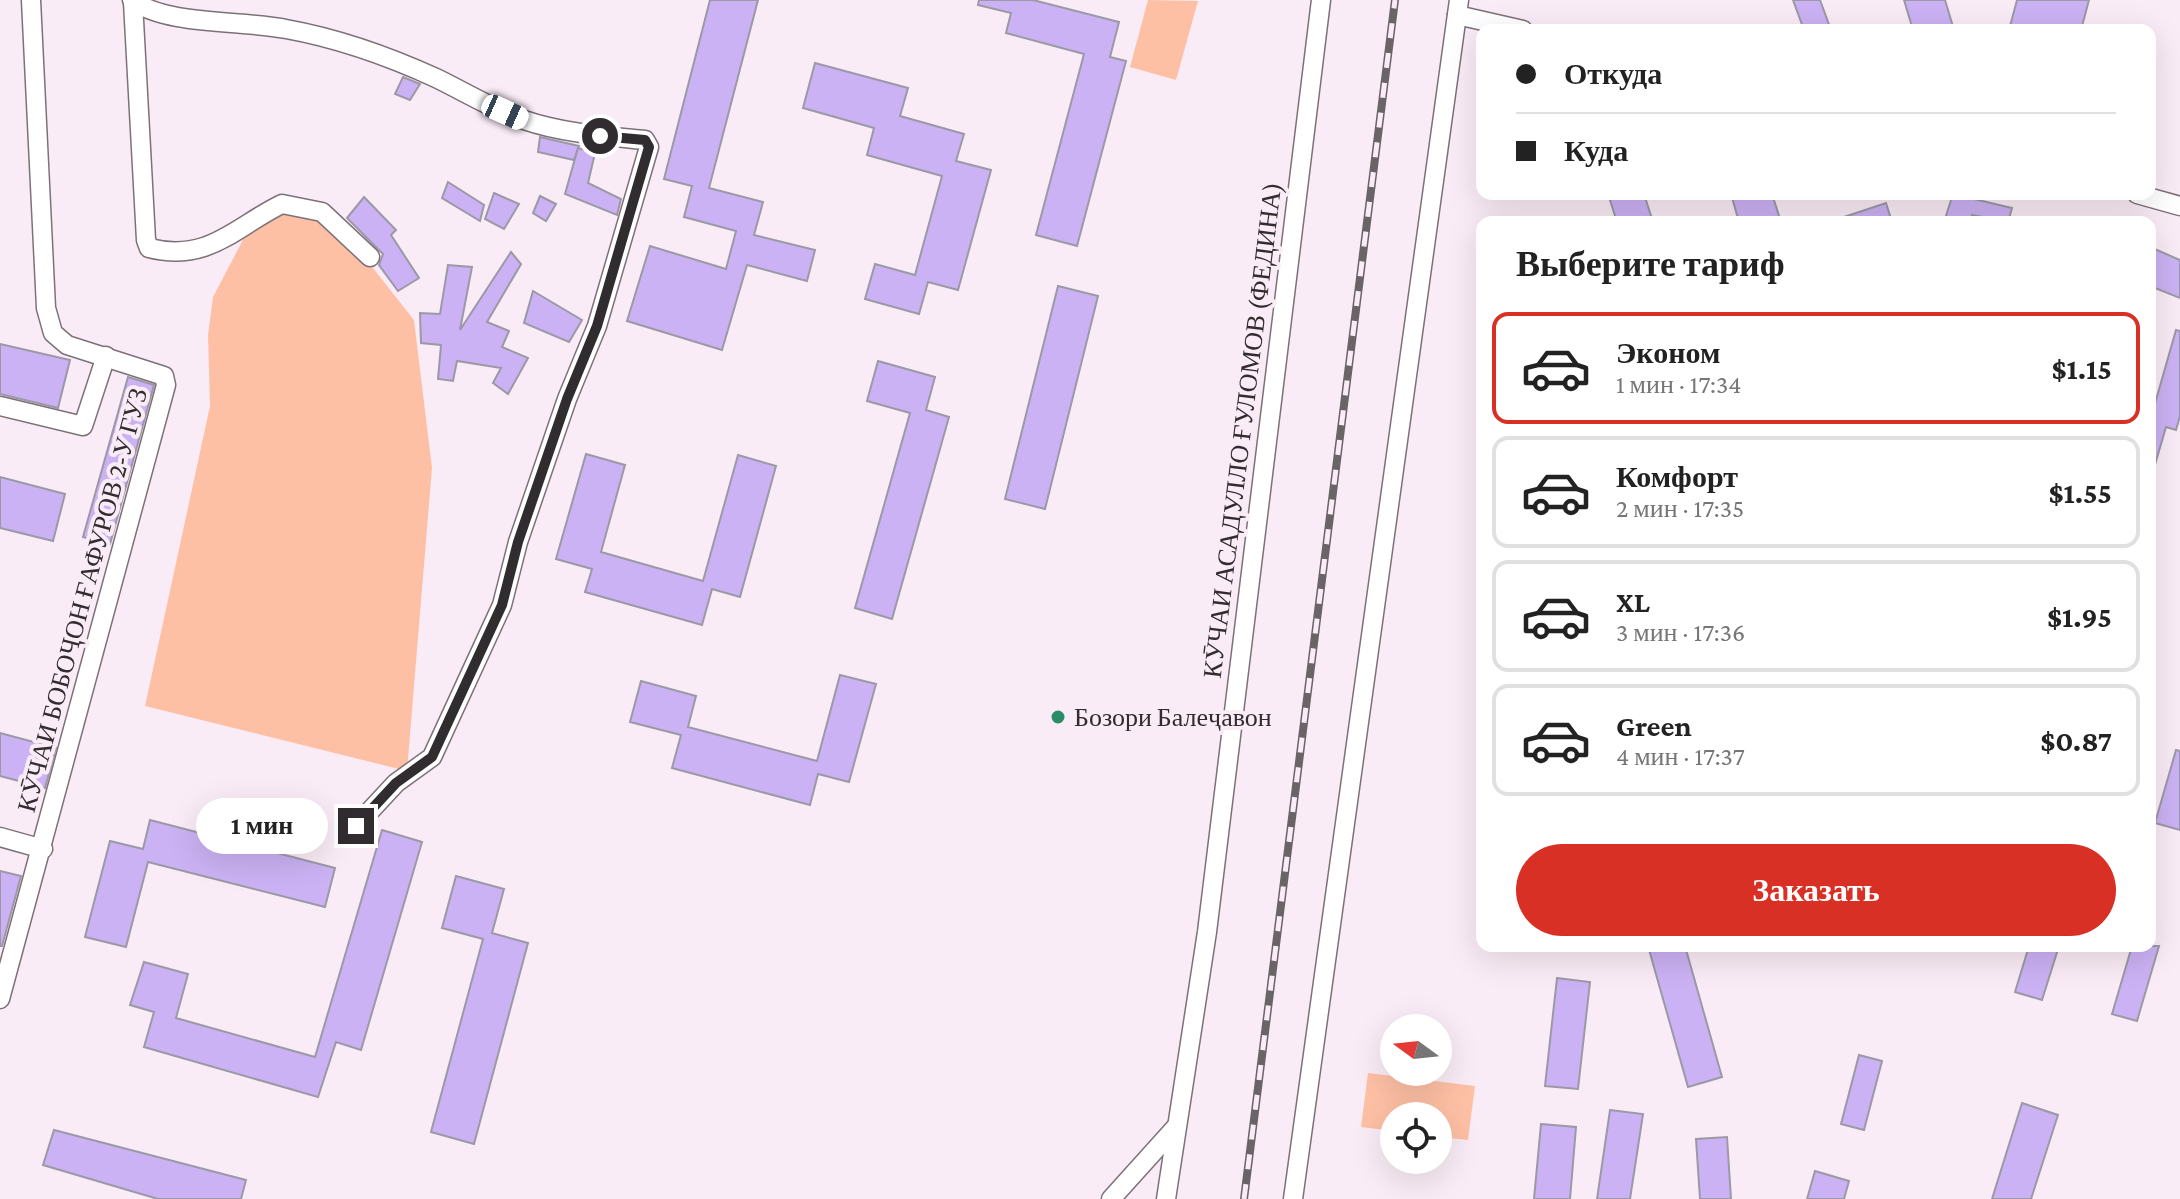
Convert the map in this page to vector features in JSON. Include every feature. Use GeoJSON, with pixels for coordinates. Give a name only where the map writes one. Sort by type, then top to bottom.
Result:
{"type":"FeatureCollection","features":[{"type":"Feature","properties":{"kind":"street","name":"КӮЧАИ БОБОҶОН ҒАФУРОВ 2-У ГУЗ"},"geometry":{"type":"LineString","coordinates":[[0,999],[166,385],[164,376],[67,345],[53,333],[46,308],[31,0]]}},
{"type":"Feature","properties":{"kind":"street","name":"КӮЧАИ АСАДУЛЛО ҒУЛОМОВ (ФЕДИНА)"},"geometry":{"type":"LineString","coordinates":[[1166,1199],[1207,932],[1321,0]]}},
{"type":"Feature","properties":{"kind":"street"},"geometry":{"type":"LineString","coordinates":[[356,826],[396,783],[432,757],[502,605],[518,542],[567,399],[597,326],[649,147],[645,140],[600,136],[524,120],[426,74],[285,28],[218,23],[149,9],[132,1],[146,240],[149,248],[160,251],[217,242],[231,237],[282,204],[322,212],[370,257]]}},
{"type":"Feature","properties":{"kind":"street"},"geometry":{"type":"LineString","coordinates":[[1293,1199],[1458,7],[1506,24]]}},
{"type":"Feature","properties":{"kind":"street"},"geometry":{"type":"LineString","coordinates":[[2156,199],[2180,206]]}},
{"type":"Feature","properties":{"kind":"street"},"geometry":{"type":"LineString","coordinates":[[0,406],[83,426],[106,356]]}},
{"type":"Feature","properties":{"kind":"street"},"geometry":{"type":"LineString","coordinates":[[0,837],[43,849]]}},
{"type":"Feature","properties":{"kind":"street"},"geometry":{"type":"LineString","coordinates":[[1111,1199],[1175,1128]]}},
{"type":"Feature","properties":{"kind":"shaded area"},"geometry":{"type":"Polygon","coordinates":[[[1148,0],[1198,1],[1176,80],[1130,67],[1148,0]]]}},
{"type":"Feature","properties":{"kind":"shaded area"},"geometry":{"type":"Polygon","coordinates":[[[289,209],[339,225],[414,320],[432,468],[407,771],[145,706],[210,406],[208,335],[213,297],[246,234],[289,209]]]}},
{"type":"Feature","properties":{"kind":"shaded area"},"geometry":{"type":"Polygon","coordinates":[[[1368,1073],[1380,1074],[1380,1086],[1452,1086],[1452,1083],[1475,1086],[1468,1140],[1452,1138],[1452,1102],[1380,1102],[1380,1129],[1361,1127],[1368,1073]]]}},
{"type":"Feature","properties":{"kind":"building"},"geometry":{"type":"Polygon","coordinates":[[[710,0],[758,0],[709,188],[763,202],[754,235],[815,250],[807,281],[747,265],[722,350],[627,321],[650,246],[726,269],[736,231],[684,217],[692,186],[664,179],[710,0]]]}},
{"type":"Feature","properties":{"kind":"building"},"geometry":{"type":"Polygon","coordinates":[[[979,0],[1033,0],[1119,22],[1110,57],[1126,61],[1077,246],[1036,235],[1084,54],[1006,33],[1011,13],[978,5],[979,0]]]}},
{"type":"Feature","properties":{"kind":"building"},"geometry":{"type":"Polygon","coordinates":[[[1793,0],[1820,0],[1829,24],[1802,24],[1793,0]]]}},
{"type":"Feature","properties":{"kind":"building"},"geometry":{"type":"Polygon","coordinates":[[[1904,0],[1945,0],[1952,24],[1911,24],[1904,0]]]}},
{"type":"Feature","properties":{"kind":"building"},"geometry":{"type":"Polygon","coordinates":[[[2017,0],[2089,0],[2083,24],[2011,24],[2017,0]]]}},
{"type":"Feature","properties":{"kind":"building"},"geometry":{"type":"Polygon","coordinates":[[[815,63],[908,88],[900,116],[964,134],[956,161],[991,170],[958,290],[928,282],[919,314],[865,299],[875,264],[915,275],[942,176],[867,155],[874,128],[803,108],[815,63]]]}},
{"type":"Feature","properties":{"kind":"building"},"geometry":{"type":"Polygon","coordinates":[[[403,77],[420,84],[410,100],[395,94],[403,77]]]}},
{"type":"Feature","properties":{"kind":"building"},"geometry":{"type":"Polygon","coordinates":[[[540,137],[579,146],[574,160],[538,152],[540,137]]]}},
{"type":"Feature","properties":{"kind":"building"},"geometry":{"type":"Polygon","coordinates":[[[578,148],[595,153],[588,183],[621,199],[617,215],[565,194],[578,148]]]}},
{"type":"Feature","properties":{"kind":"building"},"geometry":{"type":"Polygon","coordinates":[[[448,182],[484,205],[480,221],[442,198],[448,182]]]}},
{"type":"Feature","properties":{"kind":"building"},"geometry":{"type":"Polygon","coordinates":[[[494,193],[519,204],[504,229],[485,219],[494,193]]]}},
{"type":"Feature","properties":{"kind":"building"},"geometry":{"type":"Polygon","coordinates":[[[540,196],[556,204],[546,221],[533,213],[540,196]]]}},
{"type":"Feature","properties":{"kind":"building"},"geometry":{"type":"Polygon","coordinates":[[[364,197],[396,230],[391,235],[419,278],[398,291],[379,265],[383,254],[347,218],[364,197]]]}},
{"type":"Feature","properties":{"kind":"building"},"geometry":{"type":"Polygon","coordinates":[[[1610,200],[1646,200],[1651,216],[1615,216],[1610,200]]]}},
{"type":"Feature","properties":{"kind":"building"},"geometry":{"type":"Polygon","coordinates":[[[1733,200],[1774,200],[1779,216],[1737,216],[1733,200]]]}},
{"type":"Feature","properties":{"kind":"building"},"geometry":{"type":"Polygon","coordinates":[[[1951,200],[1978,200],[2012,208],[2010,216],[1946,216],[1951,200]]]}},
{"type":"Feature","properties":{"kind":"building"},"geometry":{"type":"Polygon","coordinates":[[[1886,203],[1890,216],[1847,216],[1886,203]]]}},
{"type":"Feature","properties":{"kind":"building"},"geometry":{"type":"Polygon","coordinates":[[[2156,250],[2180,260],[2180,298],[2156,288],[2156,250]]]}},
{"type":"Feature","properties":{"kind":"building"},"geometry":{"type":"Polygon","coordinates":[[[511,252],[521,264],[487,322],[509,331],[502,347],[528,358],[508,394],[493,383],[501,368],[457,361],[453,381],[438,379],[441,345],[421,343],[420,313],[440,314],[448,265],[472,267],[460,330],[511,252]]]}},
{"type":"Feature","properties":{"kind":"building"},"geometry":{"type":"Polygon","coordinates":[[[1058,286],[1098,296],[1045,509],[1005,499],[1058,286]]]}},
{"type":"Feature","properties":{"kind":"building"},"geometry":{"type":"Polygon","coordinates":[[[533,291],[582,320],[569,342],[524,323],[533,291]]]}},
{"type":"Feature","properties":{"kind":"building"},"geometry":{"type":"Polygon","coordinates":[[[2176,330],[2180,331],[2180,416],[2176,430],[2166,427],[2156,461],[2156,400],[2176,330]]]}},
{"type":"Feature","properties":{"kind":"building"},"geometry":{"type":"Polygon","coordinates":[[[0,344],[70,360],[58,408],[0,394],[0,344]]]}},
{"type":"Feature","properties":{"kind":"building"},"geometry":{"type":"Polygon","coordinates":[[[878,361],[935,377],[926,410],[949,417],[892,619],[855,608],[910,413],[867,401],[878,361]]]}},
{"type":"Feature","properties":{"kind":"building"},"geometry":{"type":"Polygon","coordinates":[[[128,377],[154,385],[110,544],[83,537],[128,377]]]}},
{"type":"Feature","properties":{"kind":"building"},"geometry":{"type":"Polygon","coordinates":[[[586,454],[625,465],[601,552],[703,581],[738,455],[776,466],[740,597],[712,589],[702,625],[585,592],[592,569],[556,559],[586,454]]]}},
{"type":"Feature","properties":{"kind":"building"},"geometry":{"type":"Polygon","coordinates":[[[0,477],[65,494],[53,541],[0,528],[0,477]]]}},
{"type":"Feature","properties":{"kind":"building"},"geometry":{"type":"Polygon","coordinates":[[[840,675],[876,684],[849,782],[818,774],[810,805],[672,768],[681,735],[630,722],[641,681],[696,696],[688,727],[817,761],[840,675]]]}},
{"type":"Feature","properties":{"kind":"building"},"geometry":{"type":"Polygon","coordinates":[[[0,733],[56,748],[45,788],[0,776],[0,733]]]}},
{"type":"Feature","properties":{"kind":"building"},"geometry":{"type":"Polygon","coordinates":[[[2176,750],[2180,751],[2180,830],[2156,823],[2176,750]]]}},
{"type":"Feature","properties":{"kind":"building"},"geometry":{"type":"Polygon","coordinates":[[[150,820],[335,868],[325,907],[148,862],[126,947],[85,937],[110,841],[143,849],[150,820]]]}},
{"type":"Feature","properties":{"kind":"building"},"geometry":{"type":"Polygon","coordinates":[[[382,830],[422,842],[361,1050],[336,1042],[318,1097],[144,1047],[154,1012],[130,1005],[144,962],[188,974],[176,1018],[315,1057],[382,830]]]}},
{"type":"Feature","properties":{"kind":"building"},"geometry":{"type":"Polygon","coordinates":[[[0,871],[21,876],[2,946],[0,946],[0,871]]]}},
{"type":"Feature","properties":{"kind":"building"},"geometry":{"type":"Polygon","coordinates":[[[456,876],[504,889],[492,933],[528,943],[474,1144],[431,1132],[483,939],[442,928],[456,876]]]}},
{"type":"Feature","properties":{"kind":"building"},"geometry":{"type":"Polygon","coordinates":[[[2156,946],[2159,946],[2137,1021],[2112,1014],[2130,952],[2156,952],[2156,946]]]}},
{"type":"Feature","properties":{"kind":"building"},"geometry":{"type":"Polygon","coordinates":[[[1650,952],[1687,952],[1722,1077],[1688,1087],[1650,952]]]}},
{"type":"Feature","properties":{"kind":"building"},"geometry":{"type":"Polygon","coordinates":[[[2027,952],[2057,952],[2042,1000],[2015,992],[2027,952]]]}},
{"type":"Feature","properties":{"kind":"building"},"geometry":{"type":"Polygon","coordinates":[[[1557,978],[1590,982],[1578,1089],[1545,1086],[1557,978]]]}},
{"type":"Feature","properties":{"kind":"building"},"geometry":{"type":"Polygon","coordinates":[[[1859,1055],[1882,1061],[1864,1130],[1841,1124],[1859,1055]]]}},
{"type":"Feature","properties":{"kind":"building"},"geometry":{"type":"Polygon","coordinates":[[[2022,1103],[2058,1115],[2031,1199],[1992,1199],[2022,1103]]]}},
{"type":"Feature","properties":{"kind":"building"},"geometry":{"type":"Polygon","coordinates":[[[1610,1110],[1643,1114],[1630,1199],[1597,1199],[1610,1110]]]}},
{"type":"Feature","properties":{"kind":"building"},"geometry":{"type":"Polygon","coordinates":[[[1541,1124],[1576,1127],[1570,1199],[1534,1199],[1541,1124]]]}},
{"type":"Feature","properties":{"kind":"building"},"geometry":{"type":"Polygon","coordinates":[[[54,1130],[246,1180],[241,1199],[158,1199],[43,1165],[54,1130]]]}},
{"type":"Feature","properties":{"kind":"building"},"geometry":{"type":"Polygon","coordinates":[[[1727,1137],[1731,1199],[1700,1199],[1696,1139],[1727,1137]]]}},
{"type":"Feature","properties":{"kind":"building"},"geometry":{"type":"Polygon","coordinates":[[[1815,1171],[1849,1181],[1844,1199],[1807,1199],[1815,1171]]]}},
{"type":"Feature","properties":{"kind":"railway"},"geometry":{"type":"LineString","coordinates":[[1244,1199],[1395,0]]}},
{"type":"Feature","properties":{"kind":"place","name":"Бозори Балеҷавон"},"geometry":{"type":"Point","coordinates":[1058,717]}},
{"type":"Feature","properties":{"kind":"route"},"geometry":{"type":"LineString","coordinates":[[356,826],[396,783],[432,757],[502,605],[518,542],[567,399],[597,326],[649,147],[645,140],[600,136]]}}]}
